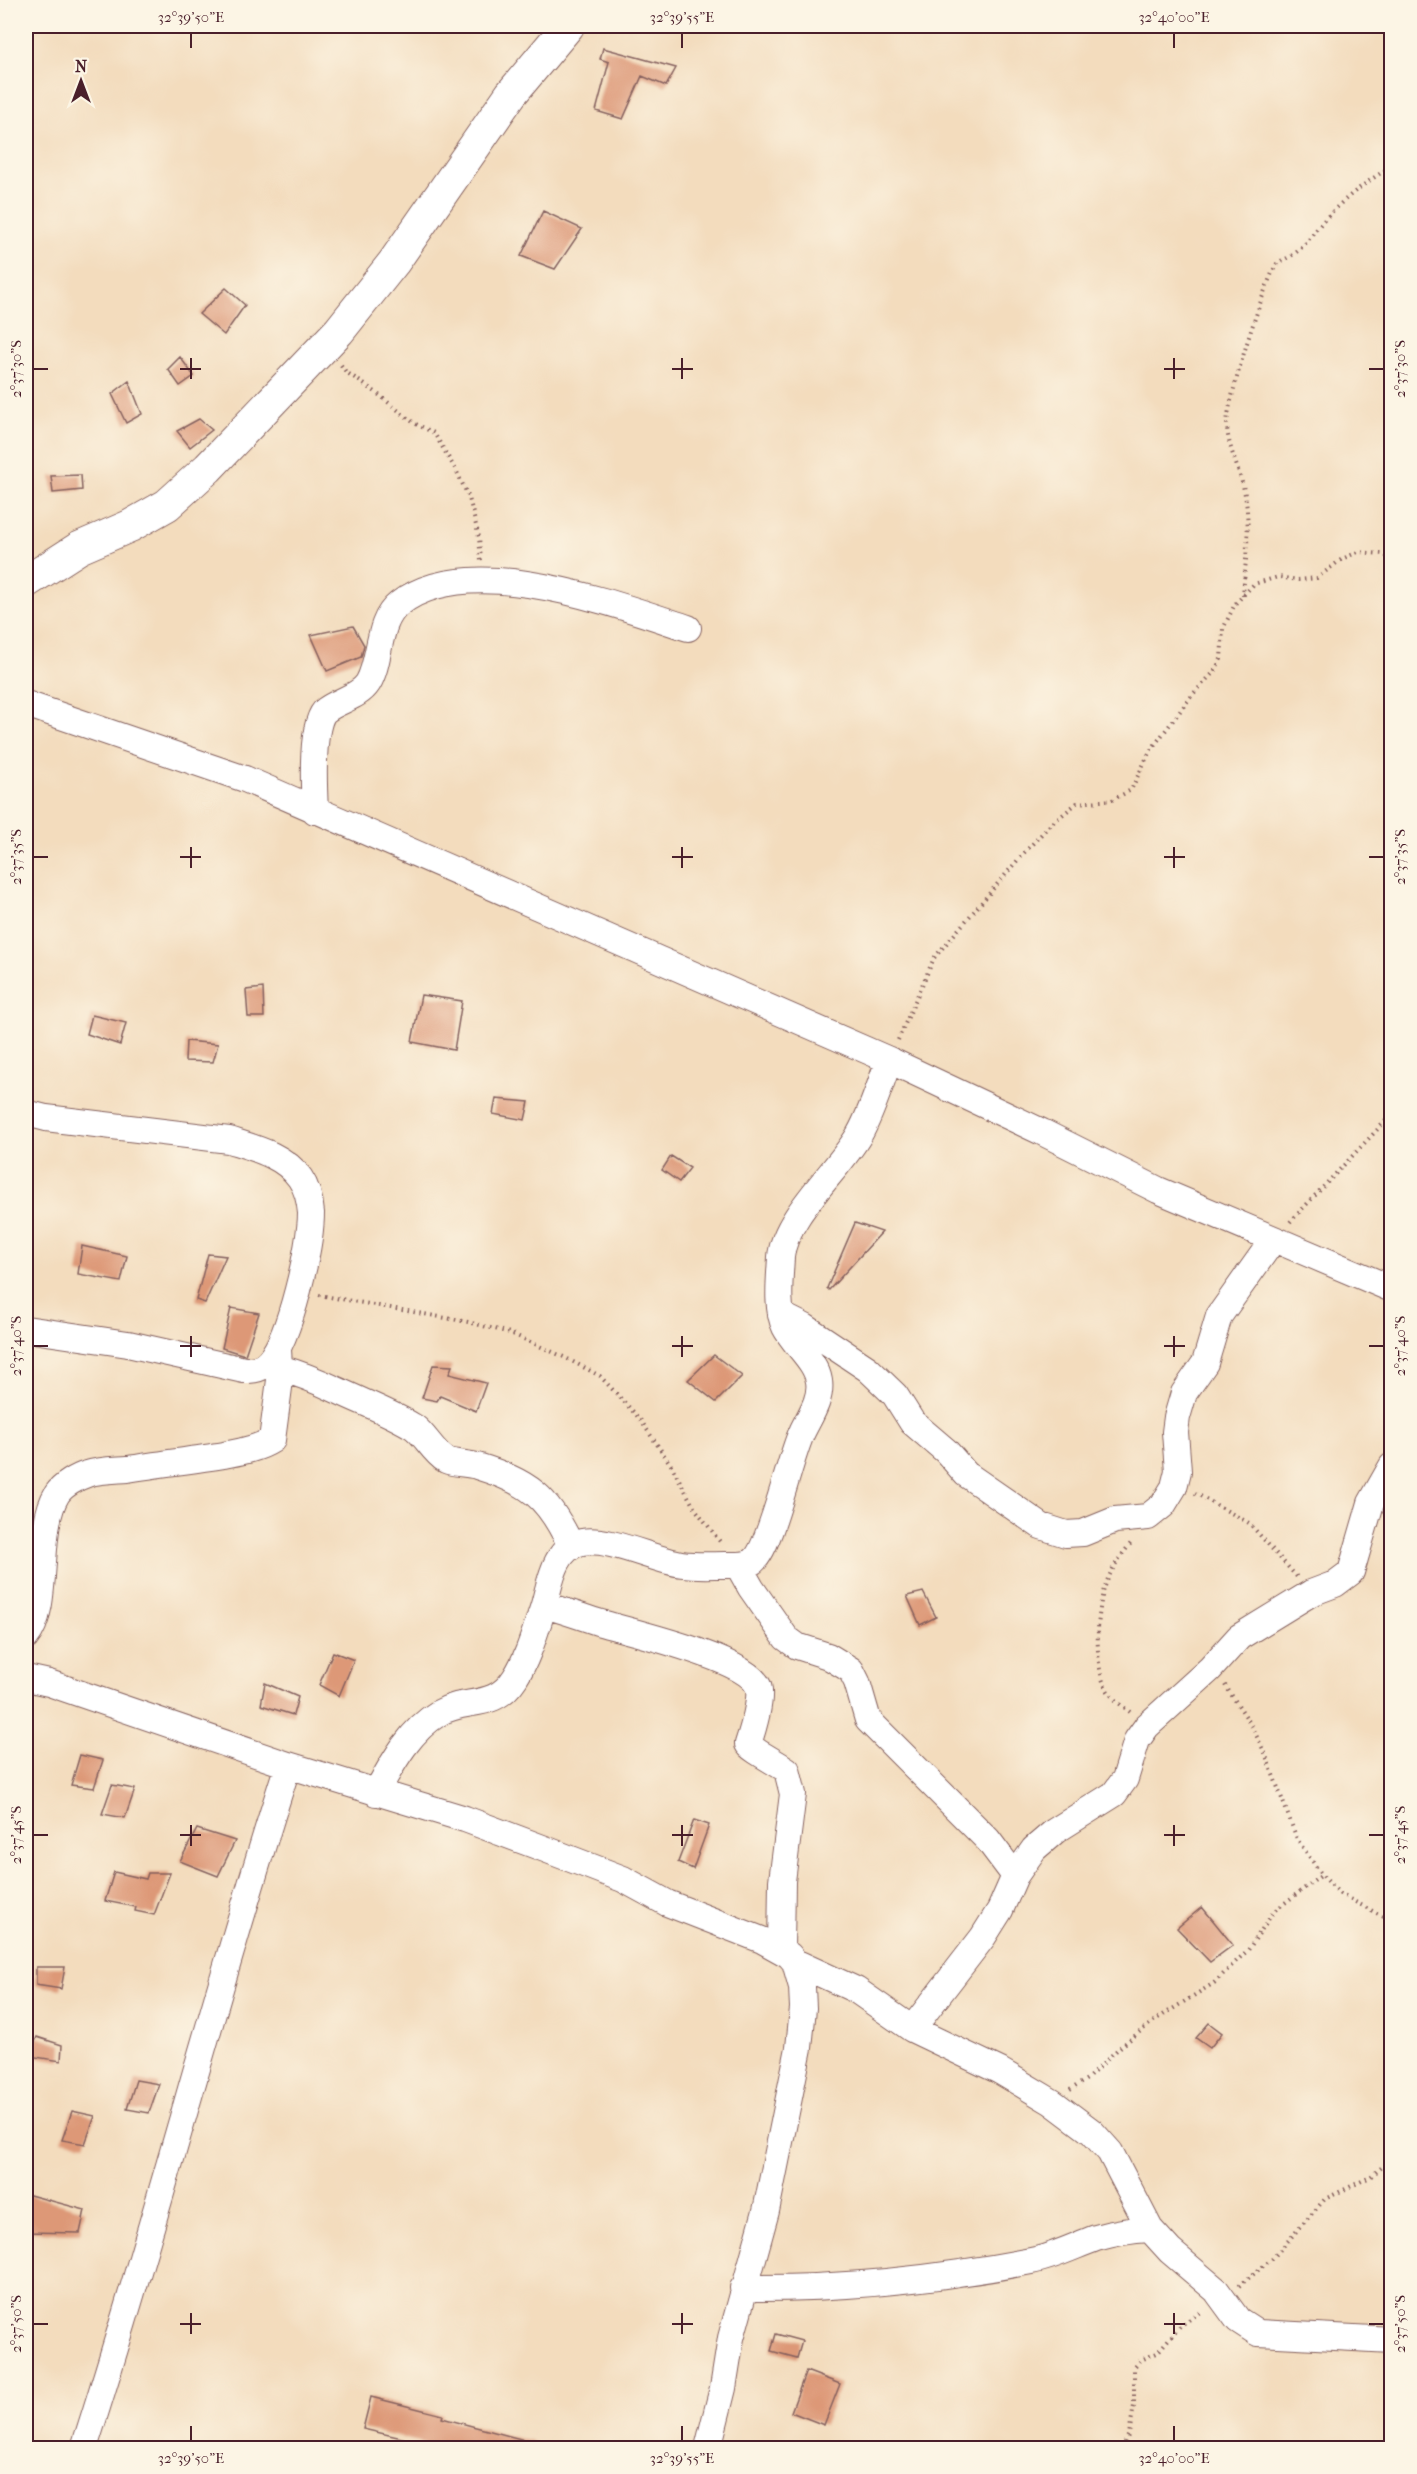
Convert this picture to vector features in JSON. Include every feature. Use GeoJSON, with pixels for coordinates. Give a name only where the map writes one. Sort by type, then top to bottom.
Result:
{"type":"FeatureCollection","features":[{"type":"Feature","properties":{"kind":"street"},"geometry":{"type":"LineString","coordinates":[[26,582],[79,548],[130,526],[167,506],[208,468],[335,335],[394,262],[511,94],[568,26]]}},
{"type":"Feature","properties":{"kind":"street"},"geometry":{"type":"LineString","coordinates":[[315,811],[313,762],[319,721],[325,710],[366,686],[376,668],[387,618],[398,604],[421,592],[445,584],[497,580],[585,595],[688,628]]}},
{"type":"Feature","properties":{"kind":"street"},"geometry":{"type":"LineString","coordinates":[[26,704],[245,779],[889,1060],[1158,1190],[1392,1289]]}},
{"type":"Feature","properties":{"kind":"street"},"geometry":{"type":"LineString","coordinates":[[376,1793],[398,1754],[427,1722],[445,1710],[492,1699],[507,1688],[521,1666],[544,1605],[554,1569],[571,1546],[583,1542],[598,1543],[681,1564],[738,1565],[751,1562],[758,1555],[768,1533],[800,1436],[820,1390],[815,1370],[784,1327],[781,1315],[781,1254],[789,1233],[806,1206],[857,1138],[868,1118],[889,1060]]}},
{"type":"Feature","properties":{"kind":"street"},"geometry":{"type":"LineString","coordinates":[[26,1113],[46,1118],[229,1140],[284,1161],[300,1177],[310,1206],[309,1237],[279,1359],[280,1380],[272,1440],[265,1444],[180,1462],[87,1474],[71,1482],[57,1493],[51,1506],[46,1534],[35,1620],[26,1637]]}},
{"type":"Feature","properties":{"kind":"street"},"geometry":{"type":"LineString","coordinates":[[781,1315],[805,1327],[868,1369],[895,1395],[912,1422],[946,1451],[966,1474],[1041,1526],[1066,1534],[1083,1533],[1115,1520],[1148,1517],[1162,1505],[1175,1482],[1178,1471],[1175,1432],[1184,1393],[1205,1363],[1219,1316],[1273,1240]]}},
{"type":"Feature","properties":{"kind":"street"},"geometry":{"type":"LineString","coordinates":[[26,1329],[128,1344],[244,1370],[256,1370],[279,1359],[307,1375],[383,1410],[416,1429],[448,1461],[470,1464],[522,1482],[546,1503],[571,1546]]}},
{"type":"Feature","properties":{"kind":"street"},"geometry":{"type":"LineString","coordinates":[[912,2029],[983,1937],[1000,1910],[1015,1876],[1034,1849],[1055,1831],[1114,1794],[1125,1779],[1137,1740],[1147,1726],[1210,1669],[1239,1637],[1311,1593],[1335,1584],[1351,1572],[1371,1503],[1392,1466]]}},
{"type":"Feature","properties":{"kind":"street"},"geometry":{"type":"LineString","coordinates":[[738,1565],[786,1638],[797,1646],[828,1656],[851,1670],[857,1682],[868,1720],[988,1840],[1015,1876]]}},
{"type":"Feature","properties":{"kind":"street"},"geometry":{"type":"LineString","coordinates":[[544,1605],[672,1642],[707,1655],[754,1679],[760,1689],[748,1744],[751,1749],[768,1756],[787,1770],[793,1794],[782,1881],[788,1955],[802,1987],[803,2008],[799,2048],[766,2211],[743,2288],[708,2448]]}},
{"type":"Feature","properties":{"kind":"street"},"geometry":{"type":"LineString","coordinates":[[26,1678],[49,1683],[288,1765],[465,1819],[623,1879],[667,1903],[788,1955],[856,1990],[912,2029],[1000,2071],[1052,2102],[1092,2132],[1110,2152],[1150,2229],[1170,2251],[1223,2298],[1238,2320],[1258,2333],[1392,2340]]}},
{"type":"Feature","properties":{"kind":"street"},"geometry":{"type":"LineString","coordinates":[[84,2448],[116,2350],[190,2086],[288,1765]]}},
{"type":"Feature","properties":{"kind":"street"},"geometry":{"type":"LineString","coordinates":[[743,2288],[799,2289],[952,2274],[1033,2261],[1098,2238],[1130,2230],[1150,2229]]}},
{"type":"Feature","properties":{"kind":"path"},"geometry":{"type":"LineString","coordinates":[[1243,596],[1248,527],[1245,497],[1227,424],[1233,392],[1264,292],[1278,262],[1294,256],[1305,247],[1327,217],[1392,166]]}},
{"type":"Feature","properties":{"kind":"path"},"geometry":{"type":"LineString","coordinates":[[335,335],[341,364],[346,372],[414,423],[434,433],[443,447],[469,498],[479,537],[483,581]]}},
{"type":"Feature","properties":{"kind":"path"},"geometry":{"type":"LineString","coordinates":[[889,1060],[934,958],[979,903],[1050,825],[1077,803],[1112,800],[1131,789],[1150,751],[1193,694],[1214,672],[1221,659],[1223,629],[1236,604],[1254,584],[1278,577],[1298,580],[1317,578],[1342,559],[1358,552],[1383,554],[1392,559]]}},
{"type":"Feature","properties":{"kind":"path"},"geometry":{"type":"LineString","coordinates":[[1273,1240],[1392,1114]]}},
{"type":"Feature","properties":{"kind":"path"},"geometry":{"type":"LineString","coordinates":[[297,1290],[468,1322],[510,1333],[600,1376],[639,1418],[671,1465],[694,1507],[738,1565]]}},
{"type":"Feature","properties":{"kind":"path"},"geometry":{"type":"LineString","coordinates":[[1175,1482],[1249,1523],[1311,1593]]}},
{"type":"Feature","properties":{"kind":"path"},"geometry":{"type":"LineString","coordinates":[[1147,1726],[1119,1703],[1104,1685],[1098,1647],[1104,1590],[1117,1561],[1148,1517]]}},
{"type":"Feature","properties":{"kind":"path"},"geometry":{"type":"LineString","coordinates":[[1210,1669],[1226,1686],[1250,1723],[1265,1753],[1297,1839],[1322,1875],[1340,1894],[1392,1922]]}},
{"type":"Feature","properties":{"kind":"path"},"geometry":{"type":"LineString","coordinates":[[1052,2102],[1087,2079],[1119,2048],[1155,2020],[1214,1983],[1248,1950],[1274,1911],[1322,1875]]}},
{"type":"Feature","properties":{"kind":"path"},"geometry":{"type":"LineString","coordinates":[[1122,2448],[1129,2434],[1134,2406],[1134,2368],[1141,2360],[1157,2353],[1163,2343],[1180,2326],[1223,2298],[1272,2259],[1325,2199],[1370,2177],[1392,2159]]}},
{"type":"Feature","properties":{"kind":"building"},"geometry":{"type":"Polygon","coordinates":[[[603,48],[676,68],[666,86],[642,76],[623,119],[596,111],[609,62],[600,59],[603,48]]]}},
{"type":"Feature","properties":{"kind":"building"},"geometry":{"type":"Polygon","coordinates":[[[543,211],[582,229],[555,269],[521,256],[543,211]]]}},
{"type":"Feature","properties":{"kind":"building"},"geometry":{"type":"Polygon","coordinates":[[[226,288],[245,305],[224,335],[199,314],[226,288]]]}},
{"type":"Feature","properties":{"kind":"building"},"geometry":{"type":"Polygon","coordinates":[[[180,357],[194,376],[180,386],[168,369],[180,357]]]}},
{"type":"Feature","properties":{"kind":"building"},"geometry":{"type":"Polygon","coordinates":[[[129,381],[142,414],[126,423],[112,394],[129,381]]]}},
{"type":"Feature","properties":{"kind":"building"},"geometry":{"type":"Polygon","coordinates":[[[199,419],[212,430],[190,447],[177,431],[199,419]]]}},
{"type":"Feature","properties":{"kind":"building"},"geometry":{"type":"Polygon","coordinates":[[[81,475],[82,490],[53,493],[51,476],[81,475]]]}},
{"type":"Feature","properties":{"kind":"building"},"geometry":{"type":"Polygon","coordinates":[[[353,626],[364,645],[361,657],[327,671],[311,635],[353,626]]]}},
{"type":"Feature","properties":{"kind":"building"},"geometry":{"type":"Polygon","coordinates":[[[263,988],[264,1017],[248,1017],[246,990],[263,988]]]}},
{"type":"Feature","properties":{"kind":"building"},"geometry":{"type":"Polygon","coordinates":[[[421,995],[462,1001],[454,1050],[412,1042],[421,995]]]}},
{"type":"Feature","properties":{"kind":"building"},"geometry":{"type":"Polygon","coordinates":[[[92,1015],[126,1023],[120,1045],[87,1034],[92,1015]]]}},
{"type":"Feature","properties":{"kind":"building"},"geometry":{"type":"Polygon","coordinates":[[[186,1041],[218,1044],[213,1062],[185,1061],[186,1041]]]}},
{"type":"Feature","properties":{"kind":"building"},"geometry":{"type":"Polygon","coordinates":[[[496,1099],[529,1102],[525,1120],[493,1114],[496,1099]]]}},
{"type":"Feature","properties":{"kind":"building"},"geometry":{"type":"Polygon","coordinates":[[[671,1156],[690,1168],[679,1182],[662,1170],[671,1156]]]}},
{"type":"Feature","properties":{"kind":"building"},"geometry":{"type":"Polygon","coordinates":[[[855,1223],[882,1232],[829,1290],[827,1288],[855,1223]]]}},
{"type":"Feature","properties":{"kind":"building"},"geometry":{"type":"Polygon","coordinates":[[[82,1246],[127,1256],[121,1282],[78,1274],[82,1246]]]}},
{"type":"Feature","properties":{"kind":"building"},"geometry":{"type":"Polygon","coordinates":[[[208,1254],[226,1256],[205,1303],[196,1300],[208,1254]]]}},
{"type":"Feature","properties":{"kind":"building"},"geometry":{"type":"Polygon","coordinates":[[[231,1308],[259,1313],[245,1355],[222,1348],[231,1308]]]}},
{"type":"Feature","properties":{"kind":"building"},"geometry":{"type":"Polygon","coordinates":[[[714,1355],[742,1376],[716,1402],[688,1380],[714,1355]]]}},
{"type":"Feature","properties":{"kind":"building"},"geometry":{"type":"Polygon","coordinates":[[[433,1365],[452,1366],[449,1374],[486,1383],[476,1411],[440,1396],[437,1401],[422,1398],[433,1365]]]}},
{"type":"Feature","properties":{"kind":"building"},"geometry":{"type":"Polygon","coordinates":[[[923,1592],[936,1617],[920,1625],[907,1596],[923,1592]]]}},
{"type":"Feature","properties":{"kind":"building"},"geometry":{"type":"Polygon","coordinates":[[[333,1652],[354,1660],[339,1696],[319,1685],[333,1652]]]}},
{"type":"Feature","properties":{"kind":"building"},"geometry":{"type":"Polygon","coordinates":[[[265,1683],[298,1697],[293,1715],[261,1705],[265,1683]]]}},
{"type":"Feature","properties":{"kind":"building"},"geometry":{"type":"Polygon","coordinates":[[[80,1755],[103,1760],[94,1788],[71,1785],[80,1755]]]}},
{"type":"Feature","properties":{"kind":"building"},"geometry":{"type":"Polygon","coordinates":[[[112,1785],[135,1789],[125,1818],[102,1814],[112,1785]]]}},
{"type":"Feature","properties":{"kind":"building"},"geometry":{"type":"Polygon","coordinates":[[[694,1820],[709,1825],[693,1869],[678,1862],[694,1820]]]}},
{"type":"Feature","properties":{"kind":"building"},"geometry":{"type":"Polygon","coordinates":[[[197,1829],[235,1841],[218,1876],[180,1861],[197,1829]]]}},
{"type":"Feature","properties":{"kind":"building"},"geometry":{"type":"Polygon","coordinates":[[[114,1872],[146,1879],[148,1873],[170,1873],[154,1915],[135,1911],[136,1907],[105,1901],[114,1872]]]}},
{"type":"Feature","properties":{"kind":"building"},"geometry":{"type":"Polygon","coordinates":[[[1202,1907],[1233,1945],[1210,1962],[1177,1928],[1202,1907]]]}},
{"type":"Feature","properties":{"kind":"building"},"geometry":{"type":"Polygon","coordinates":[[[36,1967],[65,1967],[61,1989],[36,1985],[36,1967]]]}},
{"type":"Feature","properties":{"kind":"building"},"geometry":{"type":"Polygon","coordinates":[[[1209,2023],[1222,2033],[1210,2048],[1196,2038],[1209,2023]]]}},
{"type":"Feature","properties":{"kind":"building"},"geometry":{"type":"Polygon","coordinates":[[[37,2037],[62,2045],[61,2061],[29,2056],[37,2037]]]}},
{"type":"Feature","properties":{"kind":"building"},"geometry":{"type":"Polygon","coordinates":[[[136,2080],[159,2084],[149,2113],[127,2109],[136,2080]]]}},
{"type":"Feature","properties":{"kind":"building"},"geometry":{"type":"Polygon","coordinates":[[[72,2111],[95,2116],[85,2144],[62,2140],[72,2111]]]}},
{"type":"Feature","properties":{"kind":"building"},"geometry":{"type":"Polygon","coordinates":[[[26,2194],[85,2210],[80,2233],[26,2232],[26,2194]]]}},
{"type":"Feature","properties":{"kind":"building"},"geometry":{"type":"Polygon","coordinates":[[[776,2334],[802,2341],[797,2358],[771,2351],[776,2334]]]}},
{"type":"Feature","properties":{"kind":"building"},"geometry":{"type":"Polygon","coordinates":[[[806,2371],[840,2384],[824,2425],[791,2412],[806,2371]]]}},
{"type":"Feature","properties":{"kind":"building"},"geometry":{"type":"Polygon","coordinates":[[[371,2397],[443,2415],[442,2418],[536,2443],[536,2448],[445,2448],[363,2429],[371,2397]]]}}]}
